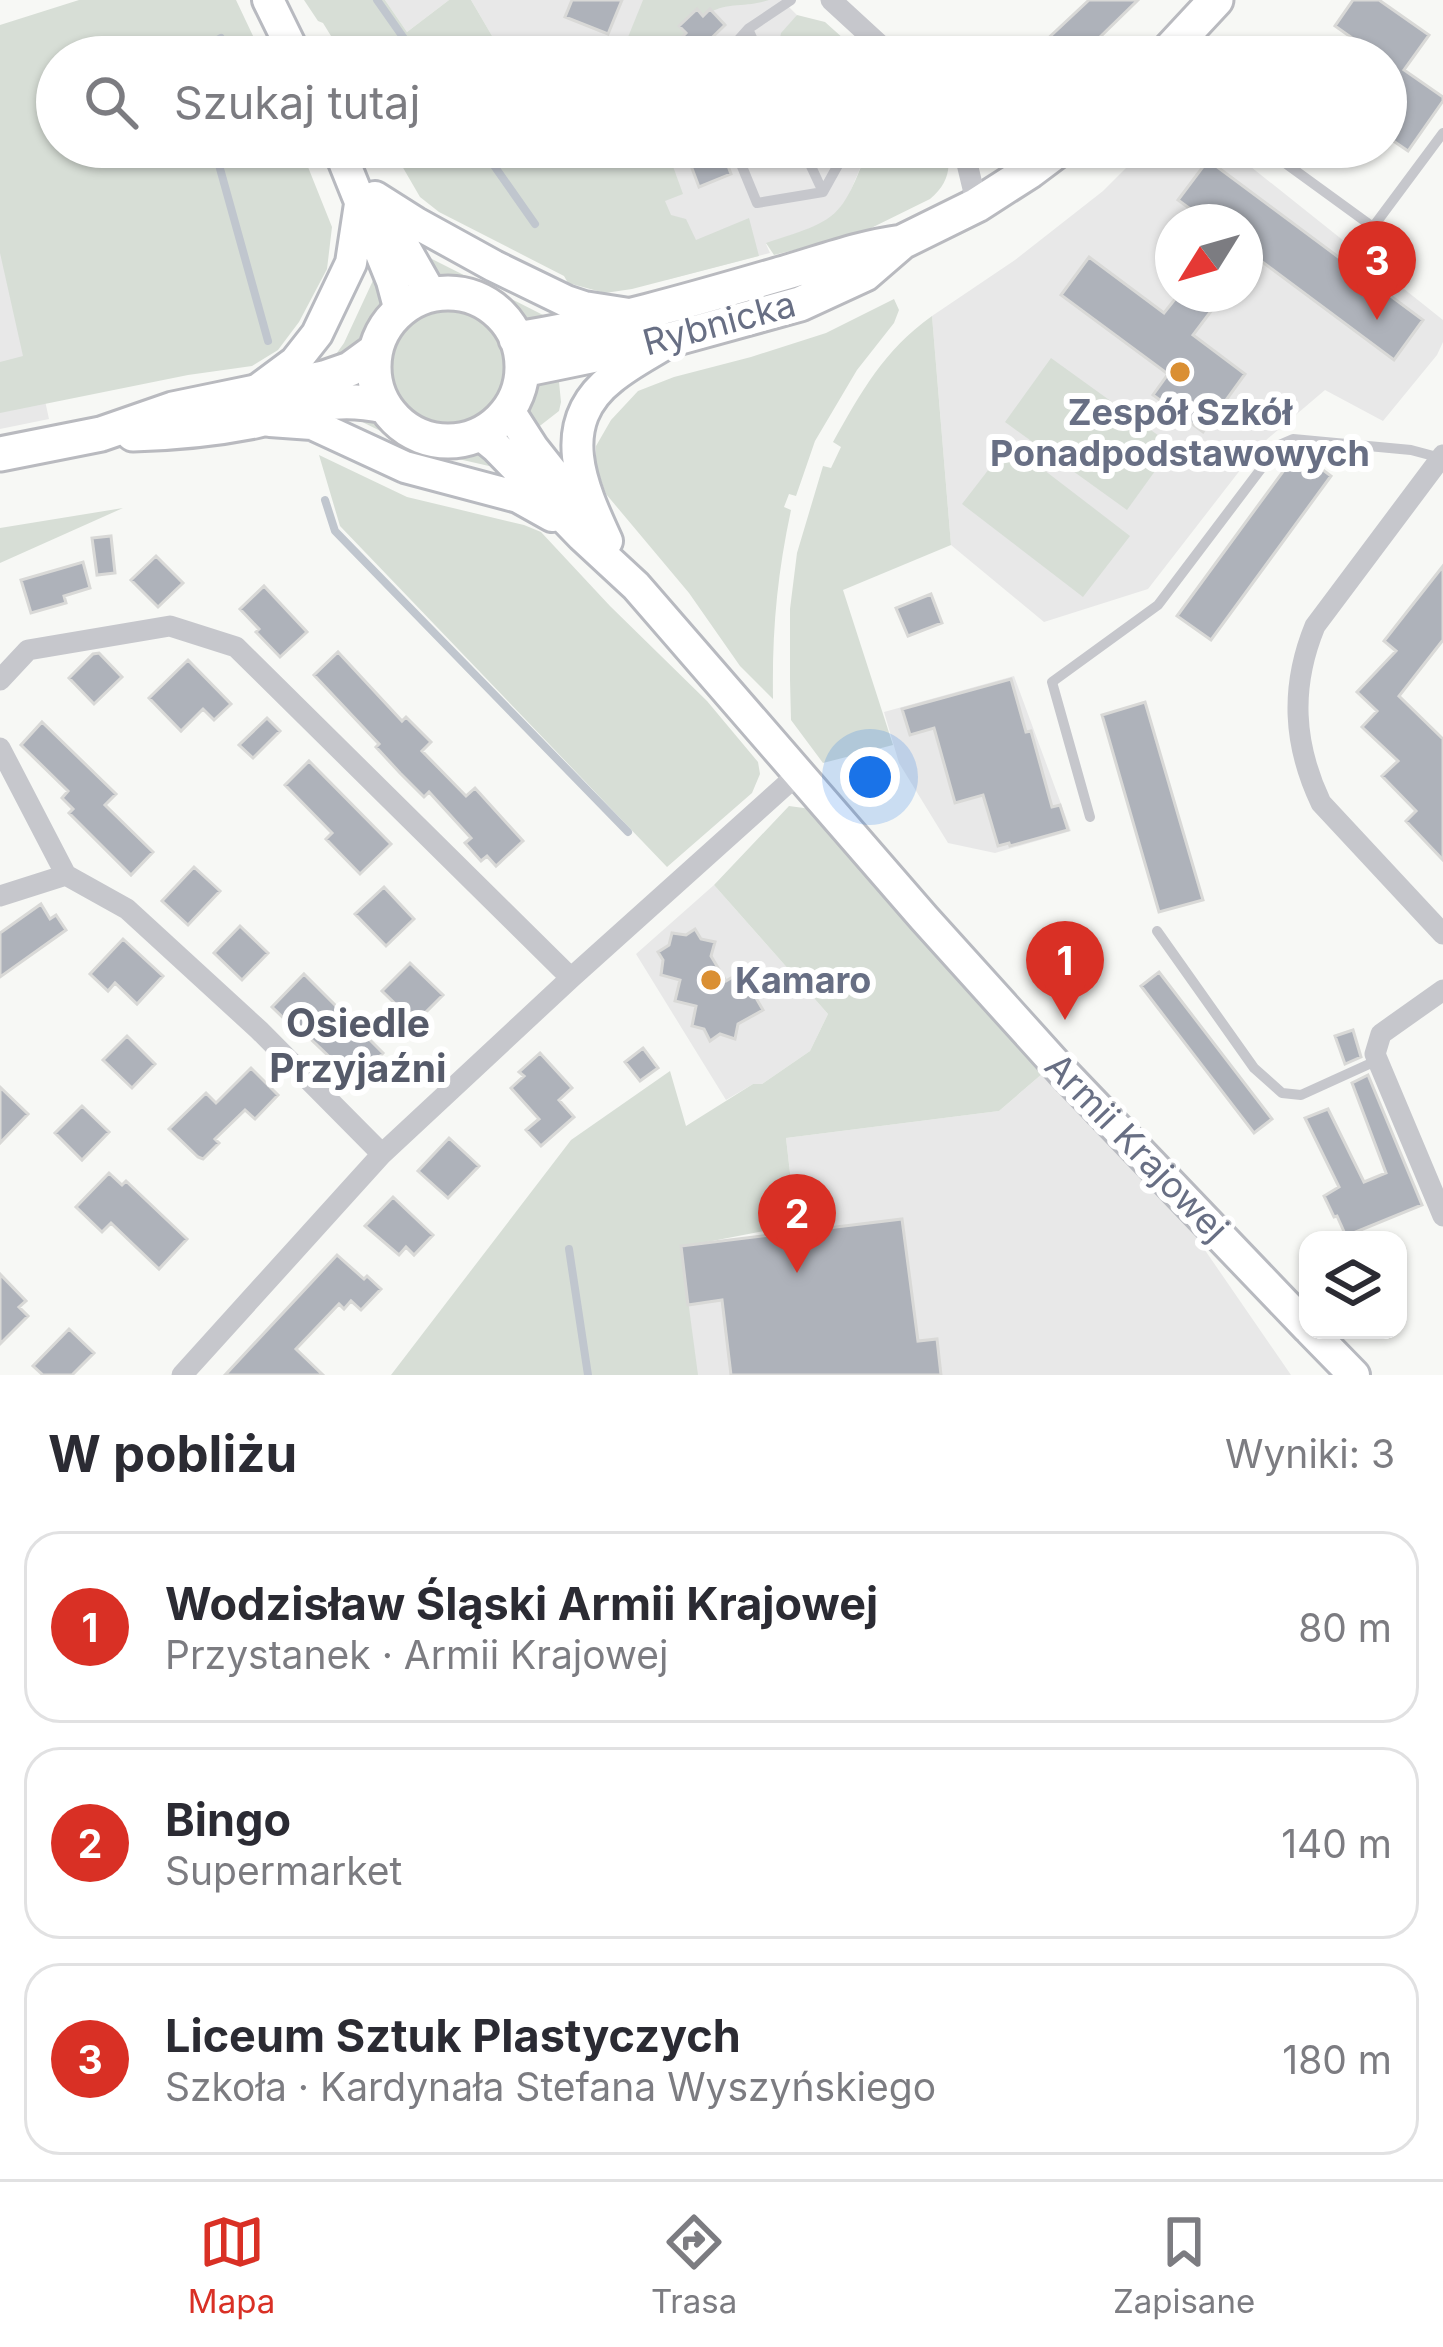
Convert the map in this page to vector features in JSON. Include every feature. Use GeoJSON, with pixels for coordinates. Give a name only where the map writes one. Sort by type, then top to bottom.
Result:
{"type":"FeatureCollection","features":[{"type":"Feature","properties":{"kind":"main road"},"geometry":{"type":"LineString","coordinates":[[268,0],[286,36]]}},
{"type":"Feature","properties":{"kind":"main road"},"geometry":{"type":"LineString","coordinates":[[1183,36],[1216,0]]}},
{"type":"Feature","properties":{"kind":"main road"},"geometry":{"type":"LineString","coordinates":[[351,168],[367,201],[400,311]]}},
{"type":"Feature","properties":{"kind":"main road","name":"Rybnicka"},"geometry":{"type":"LineString","coordinates":[[519,355],[673,339],[800,304],[865,274],[902,242],[977,205],[1034,168]]}},
{"type":"Feature","properties":{"kind":"main road"},"geometry":{"type":"LineString","coordinates":[[367,201],[431,294]]}},
{"type":"Feature","properties":{"kind":"main road"},"geometry":{"type":"LineString","coordinates":[[367,201],[566,301],[635,314]]}},
{"type":"Feature","properties":{"kind":"main road"},"geometry":{"type":"LineString","coordinates":[[255,407],[317,334],[351,263],[367,201]]}},
{"type":"Feature","properties":{"kind":"main road","name":"Rybnicka"},"geometry":{"type":"LineString","coordinates":[[519,355],[635,314],[864,247],[902,242]]}},
{"type":"Feature","properties":{"kind":"main road"},"geometry":{"type":"LineString","coordinates":[[457,293],[479,300],[500,315],[519,355],[518,390],[508,409],[480,434],[449,441],[426,437],[401,424],[385,406],[375,383],[376,350],[384,329],[400,311],[431,294],[457,293]]}},
{"type":"Feature","properties":{"kind":"main road"},"geometry":{"type":"LineString","coordinates":[[594,539],[579,472],[578,441],[590,404],[604,385],[673,339]]}},
{"type":"Feature","properties":{"kind":"main road"},"geometry":{"type":"LineString","coordinates":[[255,407],[350,369],[376,350]]}},
{"type":"Feature","properties":{"kind":"main road"},"geometry":{"type":"LineString","coordinates":[[0,454],[101,434],[173,409],[355,400],[385,406]]}},
{"type":"Feature","properties":{"kind":"main road"},"geometry":{"type":"LineString","coordinates":[[255,407],[312,424],[405,467],[518,497],[594,539]]}},
{"type":"Feature","properties":{"kind":"main road","name":"Armii Krajowej"},"geometry":{"type":"LineString","coordinates":[[508,409],[594,539]]}},
{"type":"Feature","properties":{"kind":"main road","name":"Armii Krajowej"},"geometry":{"type":"LineString","coordinates":[[480,434],[594,539],[1062,1071],[1299,1319]]}},
{"type":"Feature","properties":{"kind":"main road","name":"Armii Krajowej"},"geometry":{"type":"LineString","coordinates":[[1319,1339],[1354,1375]]}},
{"type":"Feature","properties":{"kind":"street"},"geometry":{"type":"LineString","coordinates":[[831,0],[870,36]]}},
{"type":"Feature","properties":{"kind":"street"},"geometry":{"type":"LineString","coordinates":[[968,168],[977,205]]}},
{"type":"Feature","properties":{"kind":"street"},"geometry":{"type":"LineString","coordinates":[[1027,168],[1030,171]]}},
{"type":"Feature","properties":{"kind":"street"},"geometry":{"type":"LineString","coordinates":[[1442,457],[1315,626],[1300,669],[1296,716],[1305,764],[1321,803],[1443,934]]}},
{"type":"Feature","properties":{"kind":"street"},"geometry":{"type":"LineString","coordinates":[[0,680],[28,650],[170,626],[236,647],[571,978]]}},
{"type":"Feature","properties":{"kind":"street"},"geometry":{"type":"LineString","coordinates":[[0,748],[67,874],[127,908],[259,1030],[382,1154]]}},
{"type":"Feature","properties":{"kind":"street"},"geometry":{"type":"LineString","coordinates":[[182,1375],[382,1154],[798,774]]}},
{"type":"Feature","properties":{"kind":"street"},"geometry":{"type":"LineString","coordinates":[[0,896],[67,874]]}},
{"type":"Feature","properties":{"kind":"street"},"geometry":{"type":"LineString","coordinates":[[1443,990],[1382,1034],[1375,1054],[1443,1216]]}},
{"type":"Feature","properties":{"kind":"lane"},"geometry":{"type":"LineString","coordinates":[[742,36],[791,0]]}},
{"type":"Feature","properties":{"kind":"lane"},"geometry":{"type":"LineString","coordinates":[[748,29],[751,36]]}},
{"type":"Feature","properties":{"kind":"lane"},"geometry":{"type":"LineString","coordinates":[[1292,168],[1373,227],[1443,134]]}},
{"type":"Feature","properties":{"kind":"lane"},"geometry":{"type":"LineString","coordinates":[[743,168],[758,203],[823,192]]}},
{"type":"Feature","properties":{"kind":"lane"},"geometry":{"type":"LineString","coordinates":[[812,168],[823,192]]}},
{"type":"Feature","properties":{"kind":"lane"},"geometry":{"type":"LineString","coordinates":[[823,192],[836,168]]}},
{"type":"Feature","properties":{"kind":"lane"},"geometry":{"type":"LineString","coordinates":[[1090,817],[1052,682],[1158,605],[1279,446],[1293,439],[1442,457]]}},
{"type":"Feature","properties":{"kind":"lane"},"geometry":{"type":"LineString","coordinates":[[1157,931],[1254,1068],[1282,1093],[1301,1095],[1378,1060]]}},
{"type":"Feature","properties":{"kind":"shaded area"},"geometry":{"type":"Polygon","coordinates":[[[79,0],[236,0],[253,36],[36,36],[36,168],[308,168],[332,227],[327,269],[278,350],[252,366],[0,413],[0,362],[23,356],[0,253],[0,25],[79,0]]]}},
{"type":"Feature","properties":{"kind":"shaded area"},"geometry":{"type":"Polygon","coordinates":[[[304,0],[385,0],[407,32],[449,0],[471,0],[492,36],[331,36],[304,0]]]}},
{"type":"Feature","properties":{"kind":"shaded area"},"geometry":{"type":"Polygon","coordinates":[[[385,0],[449,0],[407,32],[385,0]]]}},
{"type":"Feature","properties":{"kind":"shaded area"},"geometry":{"type":"Polygon","coordinates":[[[471,0],[782,0],[797,15],[785,36],[492,36],[471,0]]]}},
{"type":"Feature","properties":{"kind":"shaded area"},"geometry":{"type":"Polygon","coordinates":[[[643,0],[769,0],[720,8],[703,16],[696,10],[680,26],[686,33],[683,36],[628,36],[643,0]]]}},
{"type":"Feature","properties":{"kind":"shaded area"},"geometry":{"type":"Polygon","coordinates":[[[797,15],[825,22],[841,36],[780,36],[797,15]]]}},
{"type":"Feature","properties":{"kind":"shaded area"},"geometry":{"type":"Polygon","coordinates":[[[403,168],[674,168],[683,194],[665,201],[671,215],[686,219],[696,240],[749,218],[759,256],[605,293],[568,283],[564,276],[439,212],[420,197],[403,168]]]}},
{"type":"Feature","properties":{"kind":"shaded area"},"geometry":{"type":"Polygon","coordinates":[[[623,168],[860,168],[845,204],[819,226],[766,244],[770,253],[666,280],[623,168]]]}},
{"type":"Feature","properties":{"kind":"shaded area"},"geometry":{"type":"Polygon","coordinates":[[[860,168],[948,168],[941,188],[930,199],[859,234],[774,255],[766,243],[823,221],[851,189],[860,168]]]}},
{"type":"Feature","properties":{"kind":"shaded area","name":"Zespół Szkół Ponadpodstawowych"},"geometry":{"type":"Polygon","coordinates":[[[1126,168],[1252,168],[1443,320],[1443,342],[1383,421],[1325,390],[1258,447],[1148,589],[1044,622],[951,545],[932,316],[1015,260],[1126,168]]]}},
{"type":"Feature","properties":{"kind":"shaded area"},"geometry":{"type":"Polygon","coordinates":[[[0,193],[49,419],[0,429],[0,193]]]}},
{"type":"Feature","properties":{"kind":"shaded area"},"geometry":{"type":"Polygon","coordinates":[[[422,254],[549,318],[529,324],[520,320],[501,301],[432,273],[422,254]]]}},
{"type":"Feature","properties":{"kind":"shaded area"},"geometry":{"type":"Polygon","coordinates":[[[376,274],[387,301],[384,312],[367,343],[329,364],[344,343],[376,274]]]}},
{"type":"Feature","properties":{"kind":"shaded area"},"geometry":{"type":"Polygon","coordinates":[[[894,299],[899,310],[894,323],[857,370],[815,441],[796,496],[789,494],[784,507],[791,510],[776,604],[773,699],[740,666],[689,593],[606,494],[596,466],[596,446],[611,420],[638,391],[826,333],[894,299]]]}},
{"type":"Feature","properties":{"kind":"shaded area"},"geometry":{"type":"Polygon","coordinates":[[[448,309],[471,313],[490,326],[503,345],[507,368],[503,391],[490,410],[471,423],[448,427],[425,423],[406,410],[393,391],[389,368],[393,345],[406,326],[425,313],[448,309]]]}},
{"type":"Feature","properties":{"kind":"shaded area"},"geometry":{"type":"Polygon","coordinates":[[[932,316],[951,545],[843,590],[893,745],[823,763],[791,720],[790,609],[797,553],[823,466],[831,468],[841,447],[833,442],[843,424],[887,358],[932,316]]]}},
{"type":"Feature","properties":{"kind":"shaded area"},"geometry":{"type":"Polygon","coordinates":[[[1051,358],[1173,446],[1127,510],[1005,422],[1051,358]]]}},
{"type":"Feature","properties":{"kind":"shaded area"},"geometry":{"type":"Polygon","coordinates":[[[558,372],[559,411],[532,432],[527,411],[530,396],[558,372]]]}},
{"type":"Feature","properties":{"kind":"shaded area"},"geometry":{"type":"Polygon","coordinates":[[[340,411],[382,421],[424,446],[472,451],[495,462],[489,466],[419,450],[340,411]]]}},
{"type":"Feature","properties":{"kind":"shaded area"},"geometry":{"type":"Polygon","coordinates":[[[1009,443],[1130,536],[1083,597],[962,504],[1009,443]]]}},
{"type":"Feature","properties":{"kind":"shaded area"},"geometry":{"type":"Polygon","coordinates":[[[319,455],[407,497],[541,532],[707,701],[758,762],[760,774],[752,793],[667,867],[340,526],[319,455]]]}},
{"type":"Feature","properties":{"kind":"shaded area"},"geometry":{"type":"Polygon","coordinates":[[[123,508],[0,563],[0,528],[123,508]]]}},
{"type":"Feature","properties":{"kind":"shaded area"},"geometry":{"type":"Polygon","coordinates":[[[1014,676],[1071,831],[995,853],[948,843],[899,763],[884,712],[1014,676]]]}},
{"type":"Feature","properties":{"kind":"shaded area"},"geometry":{"type":"Polygon","coordinates":[[[789,806],[811,809],[1042,1074],[999,1111],[786,1138],[796,1225],[681,1247],[698,1375],[391,1375],[571,1140],[670,1071],[686,1126],[810,1051],[828,1014],[714,885],[789,806]]]}},
{"type":"Feature","properties":{"kind":"shaded area"},"geometry":{"type":"Polygon","coordinates":[[[714,885],[828,1014],[810,1051],[762,1084],[753,1084],[726,1100],[636,954],[714,885]]]}},
{"type":"Feature","properties":{"kind":"shaded area"},"geometry":{"type":"Polygon","coordinates":[[[1042,1074],[1178,1211],[1291,1375],[697,1375],[681,1246],[797,1232],[786,1138],[999,1111],[1042,1074]]]}},
{"type":"Feature","properties":{"kind":"building"},"geometry":{"type":"Polygon","coordinates":[[[572,0],[622,0],[608,34],[565,17],[572,0]]]}},
{"type":"Feature","properties":{"kind":"building"},"geometry":{"type":"Polygon","coordinates":[[[1089,0],[1138,0],[1101,36],[1051,36],[1089,0]]]}},
{"type":"Feature","properties":{"kind":"building"},"geometry":{"type":"Polygon","coordinates":[[[1353,0],[1379,0],[1429,35],[1407,66],[1407,36],[1349,36],[1335,26],[1353,0]]]}},
{"type":"Feature","properties":{"kind":"building"},"geometry":{"type":"Polygon","coordinates":[[[697,9],[703,16],[710,9],[725,25],[714,36],[683,36],[686,33],[679,26],[697,9]]]}},
{"type":"Feature","properties":{"kind":"building"},"geometry":{"type":"Polygon","coordinates":[[[1407,72],[1443,97],[1407,150],[1407,72]]]}},
{"type":"Feature","properties":{"kind":"building"},"geometry":{"type":"Polygon","coordinates":[[[692,168],[729,168],[731,174],[699,187],[692,168]]]}},
{"type":"Feature","properties":{"kind":"building"},"geometry":{"type":"Polygon","coordinates":[[[1202,168],[1219,168],[1423,320],[1394,360],[1263,262],[1263,204],[1183,204],[1178,200],[1202,168]]]}},
{"type":"Feature","properties":{"kind":"building"},"geometry":{"type":"Polygon","coordinates":[[[1089,257],[1155,306],[1155,312],[1210,312],[1193,335],[1245,374],[1203,432],[1153,395],[1168,374],[1061,295],[1089,257]]]}},
{"type":"Feature","properties":{"kind":"building"},"geometry":{"type":"Polygon","coordinates":[[[1298,451],[1331,476],[1211,640],[1177,616],[1298,451]]]}},
{"type":"Feature","properties":{"kind":"building"},"geometry":{"type":"Polygon","coordinates":[[[111,536],[115,573],[97,575],[92,538],[111,536]]]}},
{"type":"Feature","properties":{"kind":"building"},"geometry":{"type":"Polygon","coordinates":[[[156,556],[183,583],[158,607],[131,580],[156,556]]]}},
{"type":"Feature","properties":{"kind":"building"},"geometry":{"type":"Polygon","coordinates":[[[83,562],[90,588],[64,596],[66,603],[31,613],[21,580],[83,562]]]}},
{"type":"Feature","properties":{"kind":"building"},"geometry":{"type":"Polygon","coordinates":[[[1443,566],[1443,640],[1399,696],[1443,739],[1443,860],[1406,821],[1416,811],[1382,776],[1398,761],[1362,727],[1377,711],[1357,692],[1396,651],[1384,641],[1443,566]]]}},
{"type":"Feature","properties":{"kind":"building"},"geometry":{"type":"Polygon","coordinates":[[[264,586],[307,632],[280,657],[240,609],[264,586]]]}},
{"type":"Feature","properties":{"kind":"building"},"geometry":{"type":"Polygon","coordinates":[[[931,594],[942,623],[908,636],[896,608],[931,594]]]}},
{"type":"Feature","properties":{"kind":"building"},"geometry":{"type":"Polygon","coordinates":[[[338,652],[402,721],[406,717],[431,742],[422,751],[466,796],[475,788],[523,841],[496,866],[487,856],[481,861],[465,843],[471,838],[429,792],[424,797],[400,773],[314,675],[338,652]]]}},
{"type":"Feature","properties":{"kind":"building"},"geometry":{"type":"Polygon","coordinates":[[[99,653],[122,677],[94,704],[69,678],[99,653]]]}},
{"type":"Feature","properties":{"kind":"building"},"geometry":{"type":"Polygon","coordinates":[[[188,660],[231,704],[214,720],[203,709],[181,731],[149,698],[188,660]]]}},
{"type":"Feature","properties":{"kind":"building"},"geometry":{"type":"Polygon","coordinates":[[[1011,679],[1052,807],[1060,805],[1068,830],[998,846],[983,795],[955,803],[934,728],[910,735],[902,709],[1011,679]]]}},
{"type":"Feature","properties":{"kind":"building"},"geometry":{"type":"Polygon","coordinates":[[[1145,702],[1203,900],[1159,912],[1102,715],[1145,702]]]}},
{"type":"Feature","properties":{"kind":"building"},"geometry":{"type":"Polygon","coordinates":[[[267,718],[280,731],[253,758],[239,745],[267,718]]]}},
{"type":"Feature","properties":{"kind":"building"},"geometry":{"type":"Polygon","coordinates":[[[42,722],[116,794],[105,805],[153,852],[131,875],[69,813],[73,809],[62,798],[68,791],[21,745],[42,722]]]}},
{"type":"Feature","properties":{"kind":"building"},"geometry":{"type":"Polygon","coordinates":[[[309,761],[391,844],[360,874],[326,839],[332,833],[285,785],[309,761]]]}},
{"type":"Feature","properties":{"kind":"building"},"geometry":{"type":"Polygon","coordinates":[[[194,867],[220,891],[188,925],[162,901],[194,867]]]}},
{"type":"Feature","properties":{"kind":"building"},"geometry":{"type":"Polygon","coordinates":[[[384,887],[414,919],[386,946],[355,914],[384,887]]]}},
{"type":"Feature","properties":{"kind":"building"},"geometry":{"type":"Polygon","coordinates":[[[41,904],[50,919],[56,915],[66,930],[0,977],[0,933],[41,904]]]}},
{"type":"Feature","properties":{"kind":"building"},"geometry":{"type":"Polygon","coordinates":[[[240,926],[268,953],[242,980],[214,953],[240,926]]]}},
{"type":"Feature","properties":{"kind":"building"},"geometry":{"type":"Polygon","coordinates":[[[695,929],[701,939],[715,942],[711,956],[726,981],[741,972],[763,1010],[738,1024],[735,1039],[720,1034],[710,1041],[704,1029],[692,1026],[696,1006],[675,1001],[680,980],[661,975],[663,960],[658,952],[669,945],[672,933],[686,935],[695,929]]]}},
{"type":"Feature","properties":{"kind":"building"},"geometry":{"type":"Polygon","coordinates":[[[123,939],[163,976],[137,1004],[115,983],[108,991],[90,974],[123,939]]]}},
{"type":"Feature","properties":{"kind":"building"},"geometry":{"type":"Polygon","coordinates":[[[410,963],[443,995],[415,1023],[382,991],[410,963]]]}},
{"type":"Feature","properties":{"kind":"building"},"geometry":{"type":"Polygon","coordinates":[[[1159,972],[1272,1119],[1254,1133],[1141,986],[1159,972]]]}},
{"type":"Feature","properties":{"kind":"building"},"geometry":{"type":"Polygon","coordinates":[[[304,974],[383,1053],[356,1082],[272,1007],[304,974]]]}},
{"type":"Feature","properties":{"kind":"building"},"geometry":{"type":"Polygon","coordinates":[[[1353,1030],[1361,1057],[1345,1064],[1335,1036],[1353,1030]]]}},
{"type":"Feature","properties":{"kind":"building"},"geometry":{"type":"Polygon","coordinates":[[[127,1036],[155,1064],[132,1088],[103,1060],[127,1036]]]}},
{"type":"Feature","properties":{"kind":"building"},"geometry":{"type":"Polygon","coordinates":[[[643,1048],[658,1068],[640,1081],[625,1062],[643,1048]]]}},
{"type":"Feature","properties":{"kind":"building"},"geometry":{"type":"Polygon","coordinates":[[[540,1053],[572,1088],[559,1100],[574,1117],[541,1146],[526,1130],[539,1119],[511,1088],[524,1076],[519,1072],[540,1053]]]}},
{"type":"Feature","properties":{"kind":"building"},"geometry":{"type":"Polygon","coordinates":[[[251,1068],[278,1095],[255,1119],[245,1110],[215,1139],[219,1143],[203,1159],[198,1157],[169,1129],[206,1093],[216,1103],[251,1068]]]}},
{"type":"Feature","properties":{"kind":"building"},"geometry":{"type":"Polygon","coordinates":[[[1368,1075],[1422,1205],[1358,1231],[1344,1231],[1324,1196],[1339,1187],[1305,1118],[1328,1109],[1364,1182],[1386,1173],[1352,1083],[1368,1075]]]}},
{"type":"Feature","properties":{"kind":"building"},"geometry":{"type":"Polygon","coordinates":[[[0,1087],[28,1114],[0,1143],[0,1087]]]}},
{"type":"Feature","properties":{"kind":"building"},"geometry":{"type":"Polygon","coordinates":[[[82,1106],[109,1132],[82,1160],[55,1133],[82,1106]]]}},
{"type":"Feature","properties":{"kind":"building"},"geometry":{"type":"Polygon","coordinates":[[[449,1138],[479,1166],[448,1198],[418,1171],[449,1138]]]}},
{"type":"Feature","properties":{"kind":"building"},"geometry":{"type":"Polygon","coordinates":[[[109,1173],[122,1185],[126,1181],[187,1239],[159,1269],[111,1223],[102,1232],[76,1207],[109,1173]]]}},
{"type":"Feature","properties":{"kind":"building"},"geometry":{"type":"Polygon","coordinates":[[[393,1197],[433,1235],[414,1255],[406,1247],[399,1255],[365,1226],[393,1197]]]}},
{"type":"Feature","properties":{"kind":"building"},"geometry":{"type":"Polygon","coordinates":[[[902,1219],[918,1341],[937,1339],[941,1375],[731,1375],[722,1300],[688,1305],[681,1246],[902,1219]]]}},
{"type":"Feature","properties":{"kind":"building"},"geometry":{"type":"Polygon","coordinates":[[[337,1255],[381,1289],[361,1310],[351,1301],[344,1309],[339,1304],[296,1349],[323,1375],[225,1375],[337,1255]]]}},
{"type":"Feature","properties":{"kind":"building"},"geometry":{"type":"Polygon","coordinates":[[[0,1274],[26,1301],[19,1307],[28,1316],[0,1344],[0,1274]]]}},
{"type":"Feature","properties":{"kind":"building"},"geometry":{"type":"Polygon","coordinates":[[[69,1329],[94,1353],[72,1375],[43,1375],[33,1366],[69,1329]]]}},
{"type":"Feature","properties":{"kind":"waterway"},"geometry":{"type":"LineString","coordinates":[[377,0],[402,36]]}},
{"type":"Feature","properties":{"kind":"waterway"},"geometry":{"type":"LineString","coordinates":[[220,168],[268,341]]}},
{"type":"Feature","properties":{"kind":"waterway"},"geometry":{"type":"LineString","coordinates":[[496,168],[535,224]]}},
{"type":"Feature","properties":{"kind":"waterway"},"geometry":{"type":"LineString","coordinates":[[325,500],[335,531],[628,832]]}},
{"type":"Feature","properties":{"kind":"waterway"},"geometry":{"type":"LineString","coordinates":[[569,1249],[588,1375]]}},
{"type":"Feature","properties":{"kind":"place","name":"Liceum Sztuk Plastyczych"},"geometry":{"type":"Point","coordinates":[1377,320]}},
{"type":"Feature","properties":{"kind":"place","name":"Zespół Szkół Ponadpodstawowych"},"geometry":{"type":"Point","coordinates":[1180,372]}},
{"type":"Feature","properties":{"kind":"place","name":"Kamaro"},"geometry":{"type":"Point","coordinates":[711,980]}},
{"type":"Feature","properties":{"kind":"place","name":"Wodzisław Śląski Armii Krajowej"},"geometry":{"type":"Point","coordinates":[1065,1020]}},
{"type":"Feature","properties":{"kind":"place","name":"Bingo"},"geometry":{"type":"Point","coordinates":[797,1273]}},
{"type":"Feature","properties":{"kind":"district","name":"Osiedle Przyjaźni"},"geometry":{"type":"Point","coordinates":[358,1044]}}]}
